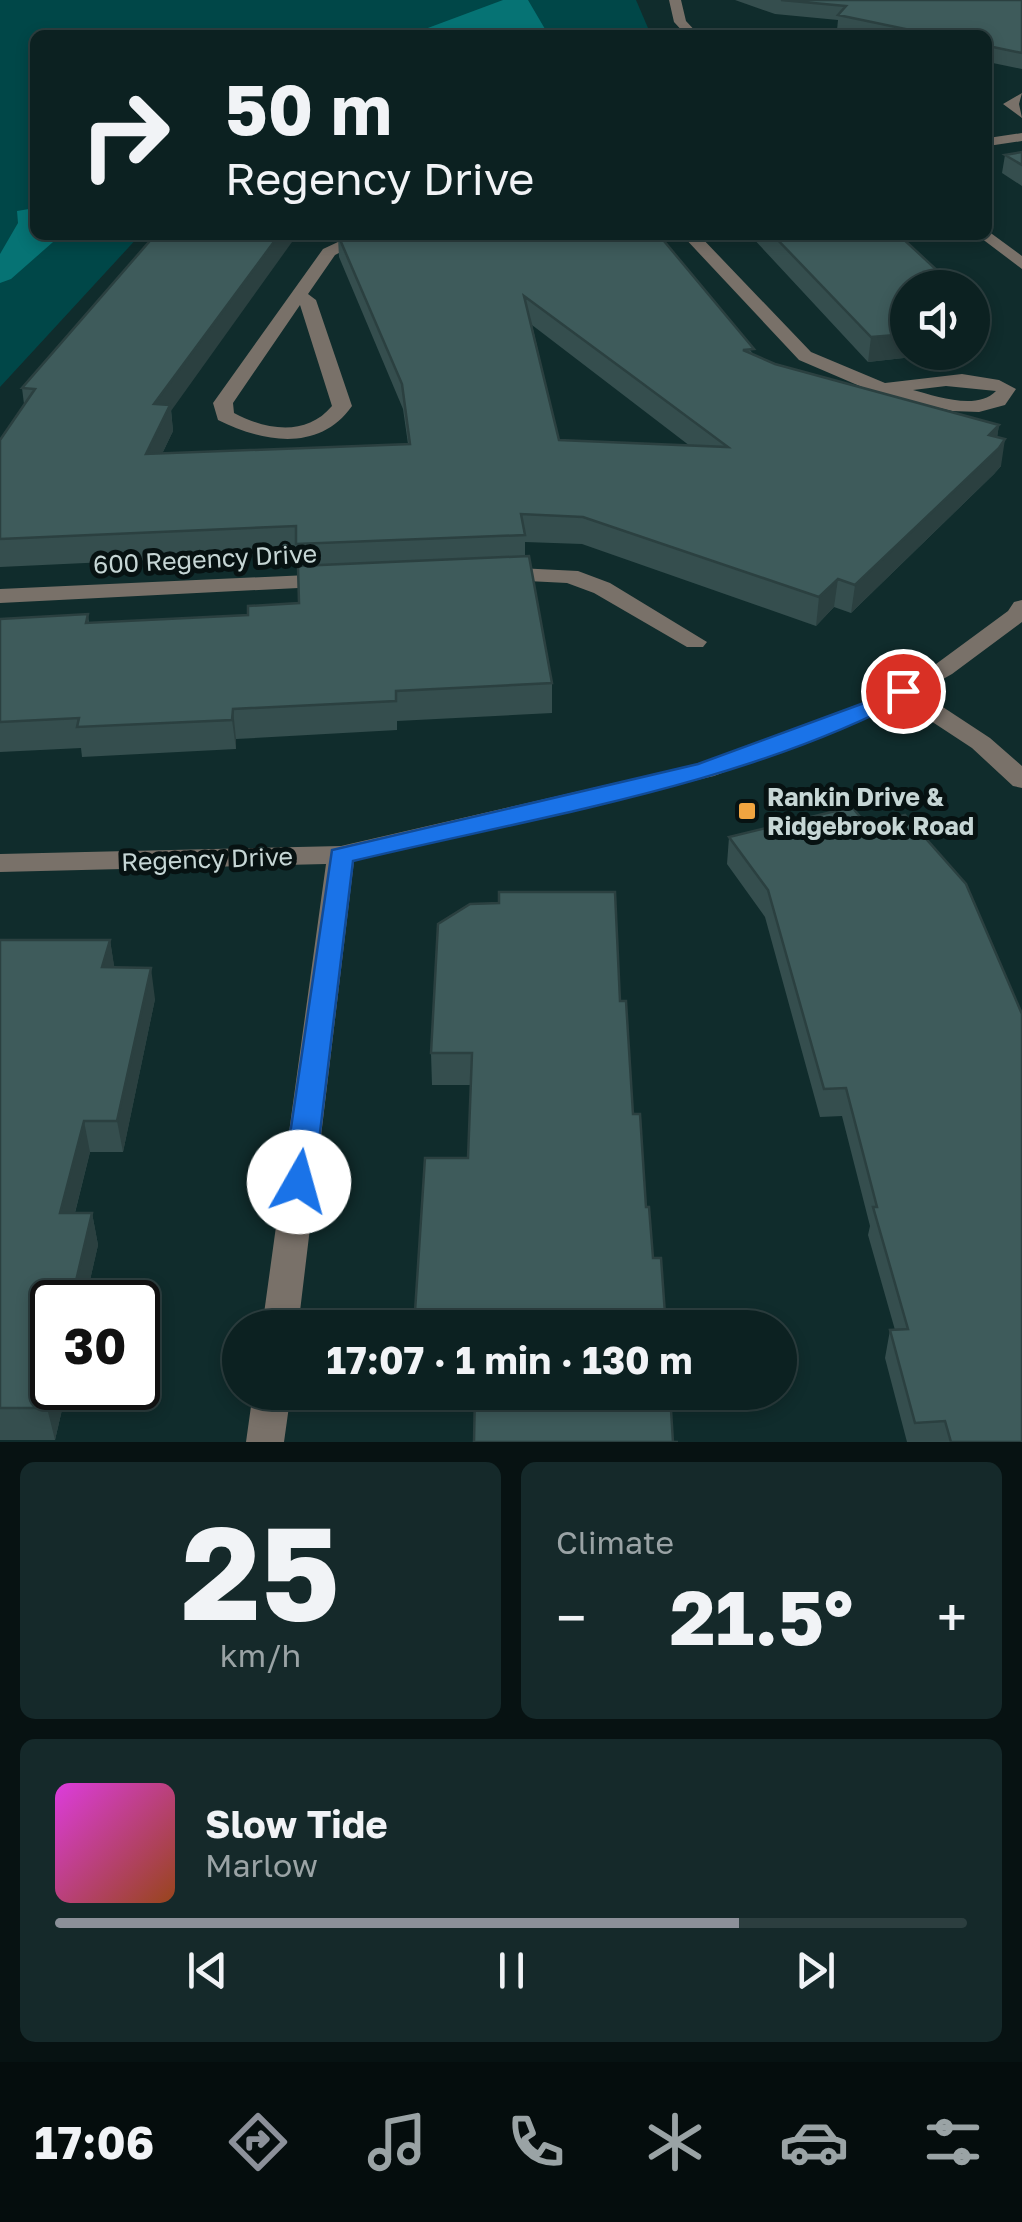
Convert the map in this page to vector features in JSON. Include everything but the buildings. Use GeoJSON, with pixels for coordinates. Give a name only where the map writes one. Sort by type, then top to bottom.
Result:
{"type":"FeatureCollection","features":[{"type":"Feature","properties":{"kind":"street"},"geometry":{"type":"LineString","coordinates":[[675,0],[680,22],[688,30]]}},
{"type":"Feature","properties":{"kind":"street"},"geometry":{"type":"LineString","coordinates":[[1022,98],[1010,104],[1022,114]]}},
{"type":"Feature","properties":{"kind":"street"},"geometry":{"type":"LineString","coordinates":[[992,141],[1022,136]]}},
{"type":"Feature","properties":{"kind":"street"},"geometry":{"type":"LineString","coordinates":[[299,297],[307,300],[342,406],[335,419],[315,429],[261,433],[225,416],[223,403],[329,252],[355,240]]}},
{"type":"Feature","properties":{"kind":"street"},"geometry":{"type":"LineString","coordinates":[[695,240],[805,356],[882,389],[952,405],[978,406],[998,400],[1007,389],[987,379],[882,389]]}},
{"type":"Feature","properties":{"kind":"street"},"geometry":{"type":"LineString","coordinates":[[991,240],[1022,264]]}},
{"type":"Feature","properties":{"kind":"street"},"geometry":{"type":"LineString","coordinates":[[484,574],[570,576],[602,588],[695,642]]}},
{"type":"Feature","properties":{"kind":"street","name":"600 Regency Drive"},"geometry":{"type":"LineString","coordinates":[[0,596],[350,580]]}},
{"type":"Feature","properties":{"kind":"street","name":"Regency Drive"},"geometry":{"type":"LineString","coordinates":[[0,864],[341,855],[706,770],[872,708],[944,669],[1016,616],[1022,607]]}},
{"type":"Feature","properties":{"kind":"street"},"geometry":{"type":"LineString","coordinates":[[903,691],[980,744],[1022,780]]}},
{"type":"Feature","properties":{"kind":"street"},"geometry":{"type":"LineString","coordinates":[[282,1310],[341,855]]}},
{"type":"Feature","properties":{"kind":"street"},"geometry":{"type":"LineString","coordinates":[[265,1442],[269,1410]]}},
{"type":"Feature","properties":{"kind":"shaded area"},"geometry":{"type":"Polygon","coordinates":[[[0,0],[636,0],[649,30],[30,30],[30,240],[135,240],[0,387],[0,0]]]}},
{"type":"Feature","properties":{"kind":"shaded area"},"geometry":{"type":"Polygon","coordinates":[[[503,0],[528,0],[545,29],[544,30],[422,30],[503,0]]]}},
{"type":"Feature","properties":{"kind":"shaded area"},"geometry":{"type":"Polygon","coordinates":[[[30,209],[30,240],[55,240],[11,279],[0,283],[0,254],[18,223],[17,211],[30,209]]]}},
{"type":"Feature","properties":{"kind":"place","name":"Rankin Drive & Ridgebrook Road"},"geometry":{"type":"Point","coordinates":[747,811]}},
{"type":"Feature","properties":{"kind":"route"},"geometry":{"type":"LineString","coordinates":[[299,1182],[341,855],[706,770],[872,708],[903,691]]}}]}
